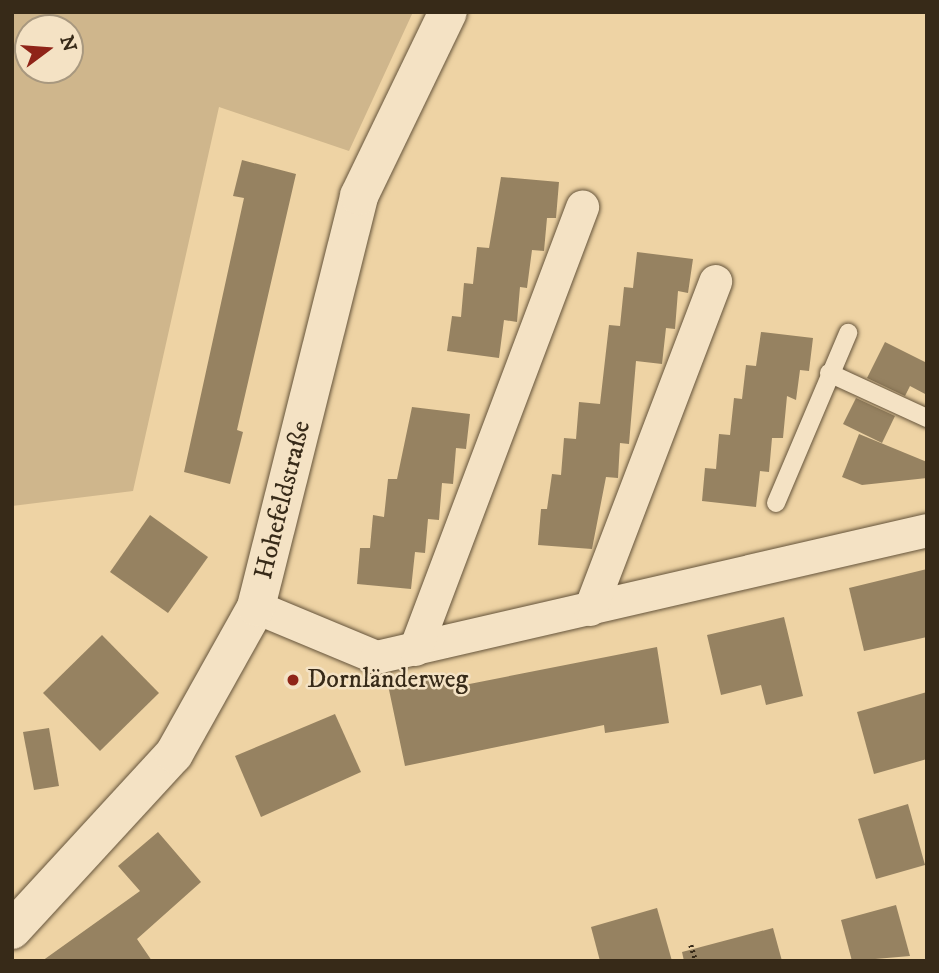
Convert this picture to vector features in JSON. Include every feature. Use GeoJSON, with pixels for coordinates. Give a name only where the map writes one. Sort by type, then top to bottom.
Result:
{"type":"FeatureCollection","features":[{"type":"Feature","properties":{"kind":"street","name":"Hohefeldstraße"},"geometry":{"type":"LineString","coordinates":[[12,930],[174,754],[256,607],[359,196],[447,12]]}},
{"type":"Feature","properties":{"kind":"street"},"geometry":{"type":"LineString","coordinates":[[415,649],[583,206]]}},
{"type":"Feature","properties":{"kind":"street"},"geometry":{"type":"LineString","coordinates":[[590,609],[715,281]]}},
{"type":"Feature","properties":{"kind":"street"},"geometry":{"type":"LineString","coordinates":[[256,607],[376,657],[927,530]]}},
{"type":"Feature","properties":{"kind":"lane"},"geometry":{"type":"LineString","coordinates":[[776,503],[848,333]]}},
{"type":"Feature","properties":{"kind":"lane"},"geometry":{"type":"LineString","coordinates":[[829,373],[927,418]]}},
{"type":"Feature","properties":{"kind":"path"},"geometry":{"type":"LineString","coordinates":[[691,945],[696,961]]}},
{"type":"Feature","properties":{"kind":"shaded area"},"geometry":{"type":"Polygon","coordinates":[[[12,12],[413,12],[349,151],[219,107],[133,491],[12,506],[12,12]]]}},
{"type":"Feature","properties":{"kind":"building"},"geometry":{"type":"Polygon","coordinates":[[[242,160],[296,174],[237,430],[243,432],[230,484],[184,472],[244,198],[233,196],[242,160]]]}},
{"type":"Feature","properties":{"kind":"building"},"geometry":{"type":"Polygon","coordinates":[[[501,177],[559,182],[556,218],[547,218],[544,251],[532,250],[527,288],[520,287],[517,322],[504,320],[499,358],[447,351],[452,316],[461,317],[464,283],[473,284],[477,247],[489,248],[501,177]]]}},
{"type":"Feature","properties":{"kind":"building"},"geometry":{"type":"Polygon","coordinates":[[[637,252],[693,259],[688,293],[678,291],[675,329],[666,328],[662,364],[636,361],[629,444],[620,443],[618,478],[606,477],[592,549],[538,545],[541,509],[547,509],[552,474],[561,475],[564,438],[576,439],[579,402],[600,404],[609,325],[620,326],[624,287],[633,288],[637,252]]]}},
{"type":"Feature","properties":{"kind":"building"},"geometry":{"type":"Polygon","coordinates":[[[761,332],[813,338],[809,371],[800,370],[796,400],[787,396],[783,438],[772,438],[769,472],[760,471],[756,507],[702,501],[705,468],[716,469],[719,434],[730,435],[734,398],[742,399],[746,365],[756,366],[761,332]]]}},
{"type":"Feature","properties":{"kind":"building"},"geometry":{"type":"Polygon","coordinates":[[[885,342],[927,363],[927,395],[910,386],[905,396],[867,378],[885,342]]]}},
{"type":"Feature","properties":{"kind":"building"},"geometry":{"type":"Polygon","coordinates":[[[856,398],[895,416],[882,443],[843,424],[856,398]]]}},
{"type":"Feature","properties":{"kind":"building"},"geometry":{"type":"Polygon","coordinates":[[[412,407],[470,414],[466,449],[456,448],[453,484],[442,483],[439,520],[428,519],[425,553],[415,552],[411,589],[357,584],[360,548],[370,548],[373,515],[384,517],[388,479],[397,479],[412,407]]]}},
{"type":"Feature","properties":{"kind":"building"},"geometry":{"type":"Polygon","coordinates":[[[859,434],[927,462],[927,478],[862,485],[842,477],[859,434]]]}},
{"type":"Feature","properties":{"kind":"building"},"geometry":{"type":"Polygon","coordinates":[[[150,515],[208,557],[168,613],[110,572],[150,515]]]}},
{"type":"Feature","properties":{"kind":"building"},"geometry":{"type":"Polygon","coordinates":[[[927,569],[927,637],[864,651],[849,588],[927,569]]]}},
{"type":"Feature","properties":{"kind":"building"},"geometry":{"type":"Polygon","coordinates":[[[784,617],[803,696],[766,705],[761,685],[721,695],[707,635],[784,617]]]}},
{"type":"Feature","properties":{"kind":"building"},"geometry":{"type":"Polygon","coordinates":[[[102,635],[159,693],[100,751],[43,693],[102,635]]]}},
{"type":"Feature","properties":{"kind":"building"},"geometry":{"type":"Polygon","coordinates":[[[657,647],[669,723],[605,733],[604,725],[405,766],[388,685],[446,673],[449,688],[657,647]]]}},
{"type":"Feature","properties":{"kind":"building"},"geometry":{"type":"Polygon","coordinates":[[[927,692],[927,759],[874,774],[857,712],[927,692]]]}},
{"type":"Feature","properties":{"kind":"building"},"geometry":{"type":"Polygon","coordinates":[[[335,714],[361,772],[261,817],[235,756],[335,714]]]}},
{"type":"Feature","properties":{"kind":"building"},"geometry":{"type":"Polygon","coordinates":[[[49,728],[59,786],[34,790],[23,732],[49,728]]]}},
{"type":"Feature","properties":{"kind":"building"},"geometry":{"type":"Polygon","coordinates":[[[908,804],[925,865],[876,879],[858,819],[908,804]]]}},
{"type":"Feature","properties":{"kind":"building"},"geometry":{"type":"Polygon","coordinates":[[[158,832],[201,882],[137,939],[152,961],[42,961],[140,891],[118,866],[158,832]]]}},
{"type":"Feature","properties":{"kind":"building"},"geometry":{"type":"Polygon","coordinates":[[[896,905],[910,956],[852,961],[841,920],[896,905]]]}},
{"type":"Feature","properties":{"kind":"building"},"geometry":{"type":"Polygon","coordinates":[[[657,908],[672,961],[600,961],[591,927],[657,908]]]}},
{"type":"Feature","properties":{"kind":"building"},"geometry":{"type":"Polygon","coordinates":[[[773,928],[782,961],[684,961],[682,952],[773,928]]]}},
{"type":"Feature","properties":{"kind":"place","name":"Dornländerweg"},"geometry":{"type":"Point","coordinates":[293,680]}}]}
